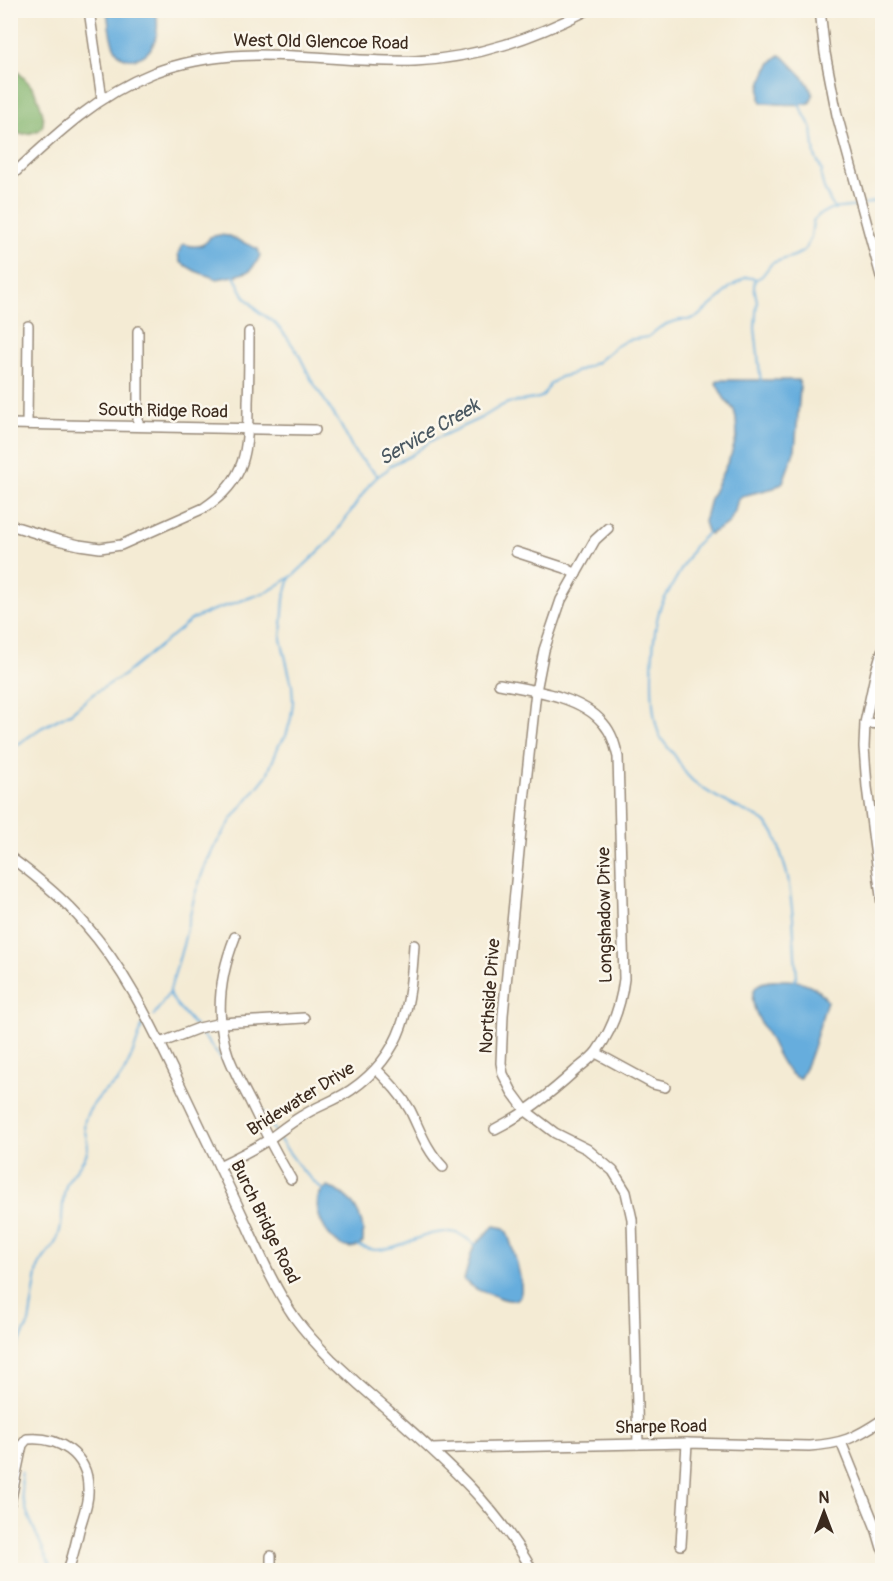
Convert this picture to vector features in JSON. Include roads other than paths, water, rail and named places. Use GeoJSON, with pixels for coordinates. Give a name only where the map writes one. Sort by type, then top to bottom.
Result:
{"type":"FeatureCollection","features":[{"type":"Feature","properties":{"kind":"street"},"geometry":{"type":"LineString","coordinates":[[89,10],[102,99]]}},
{"type":"Feature","properties":{"kind":"street","name":"West Old Glencoe Road"},"geometry":{"type":"LineString","coordinates":[[10,177],[62,130],[102,99],[130,84],[180,65],[215,57],[250,54],[413,61],[464,56],[525,39],[588,10]]}},
{"type":"Feature","properties":{"kind":"street"},"geometry":{"type":"LineString","coordinates":[[820,10],[825,53],[837,115],[882,274]]}},
{"type":"Feature","properties":{"kind":"street"},"geometry":{"type":"LineString","coordinates":[[27,424],[28,327]]}},
{"type":"Feature","properties":{"kind":"street"},"geometry":{"type":"LineString","coordinates":[[138,331],[138,426]]}},
{"type":"Feature","properties":{"kind":"street"},"geometry":{"type":"LineString","coordinates":[[10,525],[80,545],[100,548],[121,545],[204,508],[224,493],[236,478],[244,460],[248,442],[249,332]]}},
{"type":"Feature","properties":{"kind":"street","name":"South Ridge Road"},"geometry":{"type":"LineString","coordinates":[[10,424],[315,430]]}},
{"type":"Feature","properties":{"kind":"street","name":"Northside Drive"},"geometry":{"type":"LineString","coordinates":[[608,528],[595,540],[561,600],[544,650],[536,691],[503,1015],[501,1063],[503,1074],[512,1092],[526,1111],[555,1133],[600,1158],[613,1171],[626,1192],[632,1219],[638,1444]]}},
{"type":"Feature","properties":{"kind":"street"},"geometry":{"type":"LineString","coordinates":[[516,552],[565,568],[576,574]]}},
{"type":"Feature","properties":{"kind":"street"},"geometry":{"type":"LineString","coordinates":[[882,651],[865,723],[864,765],[882,904]]}},
{"type":"Feature","properties":{"kind":"street","name":"Longshadow Drive"},"geometry":{"type":"LineString","coordinates":[[495,1129],[526,1111],[596,1053],[610,1029],[622,998],[624,979],[618,757],[613,738],[603,722],[580,704],[536,691],[499,684]]}},
{"type":"Feature","properties":{"kind":"street"},"geometry":{"type":"LineString","coordinates":[[865,723],[882,724]]}},
{"type":"Feature","properties":{"kind":"street","name":"Burch Bridge Road"},"geometry":{"type":"LineString","coordinates":[[10,857],[48,886],[68,905],[92,932],[125,978],[160,1043],[283,1297],[308,1335],[331,1359],[433,1449],[474,1490],[501,1522],[532,1570]]}},
{"type":"Feature","properties":{"kind":"street"},"geometry":{"type":"LineString","coordinates":[[235,937],[225,964],[220,997],[221,1023],[228,1055],[268,1139],[291,1179]]}},
{"type":"Feature","properties":{"kind":"street","name":"Bridewater Drive"},"geometry":{"type":"LineString","coordinates":[[219,1166],[268,1139],[303,1115],[348,1092],[376,1069],[395,1042],[404,1019],[411,987],[414,945]]}},
{"type":"Feature","properties":{"kind":"street"},"geometry":{"type":"LineString","coordinates":[[160,1043],[199,1028],[221,1023],[304,1018]]}},
{"type":"Feature","properties":{"kind":"street"},"geometry":{"type":"LineString","coordinates":[[596,1053],[653,1084],[665,1087]]}},
{"type":"Feature","properties":{"kind":"street"},"geometry":{"type":"LineString","coordinates":[[376,1069],[402,1097],[428,1148],[443,1167]]}},
{"type":"Feature","properties":{"kind":"street","name":"Sharpe Road"},"geometry":{"type":"LineString","coordinates":[[433,1449],[687,1443],[809,1446],[853,1438],[882,1420]]}},
{"type":"Feature","properties":{"kind":"street"},"geometry":{"type":"LineString","coordinates":[[11,1497],[22,1445],[27,1439],[45,1439],[60,1443],[77,1456],[85,1469],[88,1493],[68,1570]]}},
{"type":"Feature","properties":{"kind":"street"},"geometry":{"type":"LineString","coordinates":[[841,1442],[877,1530],[882,1548]]}},
{"type":"Feature","properties":{"kind":"street"},"geometry":{"type":"LineString","coordinates":[[681,1545],[687,1443]]}},
{"type":"Feature","properties":{"kind":"street"},"geometry":{"type":"LineString","coordinates":[[271,1556],[271,1570]]}},
{"type":"Feature","properties":{"kind":"water"},"geometry":{"type":"Polygon","coordinates":[[[107,11],[156,11],[157,34],[147,53],[133,59],[120,55],[112,41],[107,11]]]}},
{"type":"Feature","properties":{"kind":"water"},"geometry":{"type":"Polygon","coordinates":[[[780,55],[808,84],[813,95],[810,103],[792,105],[761,103],[760,90],[764,76],[780,55]]]}},
{"type":"Feature","properties":{"kind":"water"},"geometry":{"type":"Polygon","coordinates":[[[229,236],[258,249],[260,255],[250,271],[217,279],[195,271],[180,262],[178,254],[182,245],[199,246],[210,237],[229,236]]]}},
{"type":"Feature","properties":{"kind":"water"},"geometry":{"type":"Polygon","coordinates":[[[719,380],[799,380],[800,388],[795,449],[783,482],[774,488],[742,496],[737,502],[729,523],[710,534],[704,522],[710,499],[731,455],[737,436],[734,410],[716,383],[719,380]]]}},
{"type":"Feature","properties":{"kind":"water"},"geometry":{"type":"Polygon","coordinates":[[[784,980],[808,984],[819,991],[827,1001],[811,1052],[799,1079],[793,1076],[781,1061],[759,1020],[754,1005],[754,991],[759,984],[784,980]]]}},
{"type":"Feature","properties":{"kind":"water"},"geometry":{"type":"Polygon","coordinates":[[[327,1187],[343,1195],[355,1207],[362,1223],[363,1242],[353,1247],[343,1246],[325,1229],[319,1217],[317,1205],[319,1194],[327,1187]]]}},
{"type":"Feature","properties":{"kind":"water"},"geometry":{"type":"Polygon","coordinates":[[[494,1226],[504,1228],[507,1232],[516,1260],[521,1292],[515,1300],[480,1291],[464,1280],[472,1251],[494,1226]]]}},
{"type":"Feature","properties":{"kind":"waterway"},"geometry":{"type":"LineString","coordinates":[[798,103],[812,129],[815,156],[822,170],[824,188],[835,209]]}},
{"type":"Feature","properties":{"kind":"waterway","name":"Service Creek"},"geometry":{"type":"LineString","coordinates":[[865,204],[882,199]]}},
{"type":"Feature","properties":{"kind":"waterway","name":"Service Creek"},"geometry":{"type":"LineString","coordinates":[[10,750],[41,728],[72,712],[93,694],[124,675],[191,620],[269,591],[294,575],[331,540],[369,485],[391,465],[410,456],[431,441],[501,406],[543,396],[550,384],[560,377],[597,362],[627,340],[648,337],[669,323],[697,317],[729,288],[746,277],[757,279],[772,263],[802,252],[811,237],[813,221],[819,215],[830,209],[860,206]]}},
{"type":"Feature","properties":{"kind":"waterway"},"geometry":{"type":"LineString","coordinates":[[234,276],[245,297],[259,312],[274,322],[286,336],[355,453],[378,476]]}},
{"type":"Feature","properties":{"kind":"waterway"},"geometry":{"type":"LineString","coordinates":[[755,279],[757,301],[755,328],[761,383]]}},
{"type":"Feature","properties":{"kind":"waterway"},"geometry":{"type":"LineString","coordinates":[[710,531],[695,545],[661,605],[653,651],[653,706],[662,740],[690,778],[712,795],[759,818],[775,834],[788,877],[797,976],[794,982]]}},
{"type":"Feature","properties":{"kind":"waterway"},"geometry":{"type":"LineString","coordinates":[[154,1015],[169,993],[195,894],[213,849],[232,819],[267,775],[279,745],[286,736],[293,702],[292,685],[281,639],[284,599],[290,578]]}},
{"type":"Feature","properties":{"kind":"waterway"},"geometry":{"type":"LineString","coordinates":[[169,993],[195,1026]]}},
{"type":"Feature","properties":{"kind":"waterway"},"geometry":{"type":"LineString","coordinates":[[10,1361],[29,1323],[38,1268],[54,1245],[60,1230],[67,1183],[87,1152],[88,1144],[84,1128],[86,1116],[100,1096],[121,1076],[133,1054],[143,1023]]}},
{"type":"Feature","properties":{"kind":"waterway"},"geometry":{"type":"LineString","coordinates":[[199,1031],[229,1068]]}},
{"type":"Feature","properties":{"kind":"waterway"},"geometry":{"type":"LineString","coordinates":[[251,1093],[275,1131]]}},
{"type":"Feature","properties":{"kind":"waterway"},"geometry":{"type":"LineString","coordinates":[[277,1136],[302,1170],[324,1191]]}},
{"type":"Feature","properties":{"kind":"waterway"},"geometry":{"type":"LineString","coordinates":[[358,1244],[372,1250],[387,1249],[426,1235],[446,1232],[459,1234],[476,1245]]}},
{"type":"Feature","properties":{"kind":"waterway"},"geometry":{"type":"LineString","coordinates":[[10,1435],[16,1454]]}},
{"type":"Feature","properties":{"kind":"waterway"},"geometry":{"type":"LineString","coordinates":[[21,1471],[22,1496],[52,1570]]}}]}
